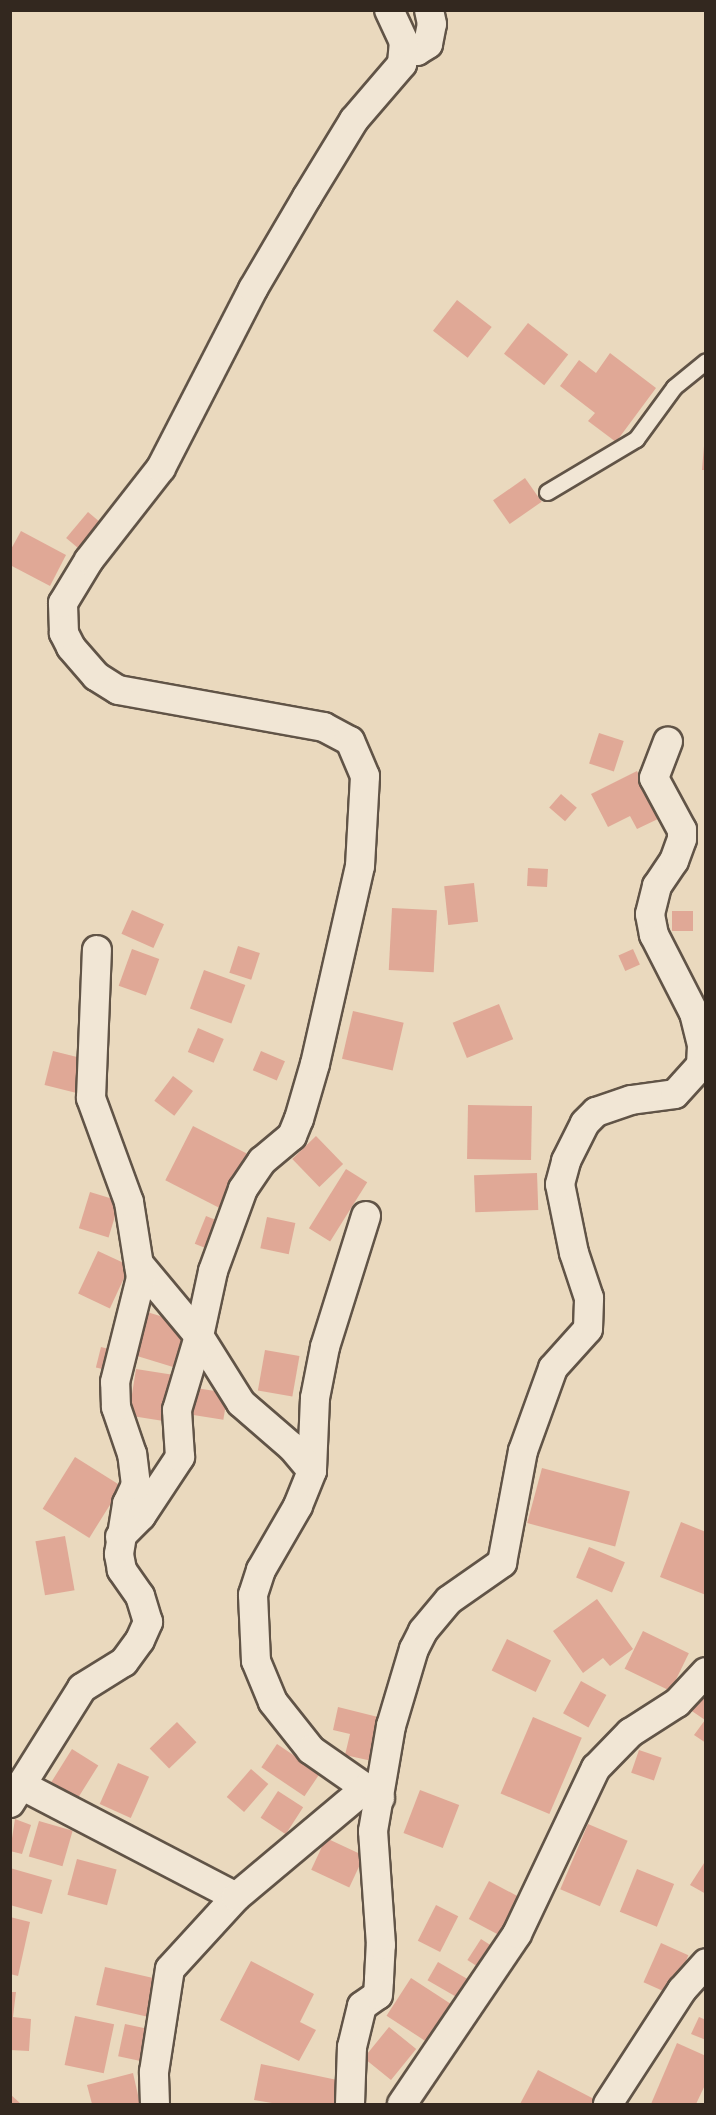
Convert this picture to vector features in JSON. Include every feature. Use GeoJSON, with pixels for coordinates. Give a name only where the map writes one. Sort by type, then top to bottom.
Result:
{"type":"FeatureCollection","features":[{"type":"Feature","properties":{"kind":"street"},"geometry":{"type":"LineString","coordinates":[[120,1537],[141,1516],[180,1457],[177,1410],[199,1336],[213,1270],[243,1189],[262,1161],[292,1136],[315,1064],[360,866],[364,776],[350,741],[324,727],[118,690],[96,676],[71,646],[64,633],[63,603],[89,560],[161,468],[259,279],[354,120],[394,77],[405,51],[389,10]]}},
{"type":"Feature","properties":{"kind":"street"},"geometry":{"type":"LineString","coordinates":[[405,51],[417,51],[428,44],[432,24],[429,10]]}},
{"type":"Feature","properties":{"kind":"street"},"geometry":{"type":"LineString","coordinates":[[350,2104],[352,2047],[363,2006],[378,1995],[381,1945],[373,1831],[373,1793],[414,1649],[423,1631],[449,1600],[502,1563],[523,1451],[553,1368],[588,1329],[589,1298],[574,1252],[560,1184],[570,1148],[585,1123],[605,1106],[675,1094],[701,1065],[702,1045],[694,1013],[651,921],[657,886],[674,861],[682,839],[682,830],[654,778],[668,742]]}},
{"type":"Feature","properties":{"kind":"street"},"geometry":{"type":"LineString","coordinates":[[98,950],[91,1098],[129,1202],[139,1264],[139,1289],[115,1382],[116,1407],[132,1454],[136,1485],[120,1537],[122,1570],[141,1596],[148,1622],[146,1630],[124,1662],[82,1688],[16,1794],[236,1898]]}},
{"type":"Feature","properties":{"kind":"street"},"geometry":{"type":"LineString","coordinates":[[366,1216],[325,1347],[315,1398],[312,1471],[298,1506],[261,1570],[253,1595],[256,1661],[273,1702],[311,1750],[346,1778],[373,1793]]}},
{"type":"Feature","properties":{"kind":"street"},"geometry":{"type":"LineString","coordinates":[[139,1264],[199,1336],[241,1403],[292,1447],[312,1471]]}},
{"type":"Feature","properties":{"kind":"street"},"geometry":{"type":"LineString","coordinates":[[402,2104],[517,1934],[596,1768],[630,1733],[676,1703],[705,1672]]}},
{"type":"Feature","properties":{"kind":"street"},"geometry":{"type":"LineString","coordinates":[[154,2104],[154,2072],[170,1968],[236,1898],[373,1793]]}},
{"type":"Feature","properties":{"kind":"street"},"geometry":{"type":"LineString","coordinates":[[608,2104],[682,1990],[705,1963]]}},
{"type":"Feature","properties":{"kind":"lane"},"geometry":{"type":"LineString","coordinates":[[547,492],[636,439],[674,387],[705,362]]}},
{"type":"Feature","properties":{"kind":"building"},"geometry":{"type":"Polygon","coordinates":[[[457,300],[492,327],[468,358],[433,331],[457,300]]]}},
{"type":"Feature","properties":{"kind":"building"},"geometry":{"type":"Polygon","coordinates":[[[528,323],[568,354],[544,385],[504,354],[528,323]]]}},
{"type":"Feature","properties":{"kind":"building"},"geometry":{"type":"Polygon","coordinates":[[[610,353],[656,388],[616,442],[588,421],[595,413],[560,386],[579,360],[596,373],[610,353]]]}},
{"type":"Feature","properties":{"kind":"building"},"geometry":{"type":"Polygon","coordinates":[[[704,446],[706,446],[706,470],[702,470],[704,446]]]}},
{"type":"Feature","properties":{"kind":"building"},"geometry":{"type":"Polygon","coordinates":[[[525,478],[542,502],[510,524],[493,500],[525,478]]]}},
{"type":"Feature","properties":{"kind":"building"},"geometry":{"type":"Polygon","coordinates":[[[88,512],[101,523],[79,549],[66,538],[88,512]]]}},
{"type":"Feature","properties":{"kind":"building"},"geometry":{"type":"Polygon","coordinates":[[[21,531],[66,555],[50,586],[10,565],[10,551],[21,531]]]}},
{"type":"Feature","properties":{"kind":"building"},"geometry":{"type":"Polygon","coordinates":[[[599,733],[624,741],[614,771],[589,763],[599,733]]]}},
{"type":"Feature","properties":{"kind":"building"},"geometry":{"type":"Polygon","coordinates":[[[637,771],[660,818],[637,829],[630,816],[608,827],[591,794],[637,771]]]}},
{"type":"Feature","properties":{"kind":"building"},"geometry":{"type":"Polygon","coordinates":[[[561,794],[577,808],[565,821],[549,808],[561,794]]]}},
{"type":"Feature","properties":{"kind":"building"},"geometry":{"type":"Polygon","coordinates":[[[528,868],[548,869],[547,887],[527,886],[528,868]]]}},
{"type":"Feature","properties":{"kind":"building"},"geometry":{"type":"Polygon","coordinates":[[[474,883],[478,922],[448,925],[444,886],[474,883]]]}},
{"type":"Feature","properties":{"kind":"building"},"geometry":{"type":"Polygon","coordinates":[[[392,908],[437,910],[434,972],[389,970],[392,908]]]}},
{"type":"Feature","properties":{"kind":"building"},"geometry":{"type":"Polygon","coordinates":[[[132,910],[164,924],[153,948],[121,934],[132,910]]]}},
{"type":"Feature","properties":{"kind":"building"},"geometry":{"type":"Polygon","coordinates":[[[672,911],[693,911],[693,931],[672,931],[672,911]]]}},
{"type":"Feature","properties":{"kind":"building"},"geometry":{"type":"Polygon","coordinates":[[[238,946],[260,953],[251,980],[229,973],[238,946]]]}},
{"type":"Feature","properties":{"kind":"building"},"geometry":{"type":"Polygon","coordinates":[[[132,949],[159,959],[146,996],[119,986],[132,949]]]}},
{"type":"Feature","properties":{"kind":"building"},"geometry":{"type":"Polygon","coordinates":[[[633,949],[640,965],[625,971],[618,956],[633,949]]]}},
{"type":"Feature","properties":{"kind":"building"},"geometry":{"type":"Polygon","coordinates":[[[204,970],[245,985],[231,1024],[190,1009],[204,970]]]}},
{"type":"Feature","properties":{"kind":"building"},"geometry":{"type":"Polygon","coordinates":[[[499,1004],[513,1039],[467,1058],[453,1023],[499,1004]]]}},
{"type":"Feature","properties":{"kind":"building"},"geometry":{"type":"Polygon","coordinates":[[[353,1011],[404,1023],[393,1070],[342,1059],[353,1011]]]}},
{"type":"Feature","properties":{"kind":"building"},"geometry":{"type":"Polygon","coordinates":[[[198,1028],[224,1039],[214,1063],[188,1052],[198,1028]]]}},
{"type":"Feature","properties":{"kind":"building"},"geometry":{"type":"Polygon","coordinates":[[[53,1051],[84,1059],[76,1093],[45,1085],[53,1051]]]}},
{"type":"Feature","properties":{"kind":"building"},"geometry":{"type":"Polygon","coordinates":[[[261,1051],[285,1061],[277,1080],[253,1070],[261,1051]]]}},
{"type":"Feature","properties":{"kind":"building"},"geometry":{"type":"Polygon","coordinates":[[[173,1076],[193,1091],[174,1116],[154,1101],[173,1076]]]}},
{"type":"Feature","properties":{"kind":"building"},"geometry":{"type":"Polygon","coordinates":[[[468,1105],[532,1106],[531,1160],[467,1159],[468,1105]]]}},
{"type":"Feature","properties":{"kind":"building"},"geometry":{"type":"Polygon","coordinates":[[[193,1126],[248,1154],[221,1208],[165,1180],[193,1126]]]}},
{"type":"Feature","properties":{"kind":"building"},"geometry":{"type":"Polygon","coordinates":[[[316,1136],[343,1164],[319,1187],[292,1159],[316,1136]]]}},
{"type":"Feature","properties":{"kind":"building"},"geometry":{"type":"Polygon","coordinates":[[[346,1169],[367,1182],[330,1242],[309,1228],[346,1169]]]}},
{"type":"Feature","properties":{"kind":"building"},"geometry":{"type":"Polygon","coordinates":[[[537,1173],[538,1210],[475,1212],[474,1175],[537,1173]]]}},
{"type":"Feature","properties":{"kind":"building"},"geometry":{"type":"Polygon","coordinates":[[[90,1192],[120,1201],[109,1237],[79,1228],[90,1192]]]}},
{"type":"Feature","properties":{"kind":"building"},"geometry":{"type":"Polygon","coordinates":[[[206,1216],[221,1222],[210,1250],[195,1244],[206,1216]]]}},
{"type":"Feature","properties":{"kind":"building"},"geometry":{"type":"Polygon","coordinates":[[[267,1217],[295,1223],[289,1254],[260,1248],[267,1217]]]}},
{"type":"Feature","properties":{"kind":"building"},"geometry":{"type":"Polygon","coordinates":[[[98,1251],[130,1266],[110,1308],[78,1294],[98,1251]]]}},
{"type":"Feature","properties":{"kind":"building"},"geometry":{"type":"Polygon","coordinates":[[[147,1312],[186,1324],[173,1367],[134,1355],[147,1312]]]}},
{"type":"Feature","properties":{"kind":"building"},"geometry":{"type":"Polygon","coordinates":[[[101,1347],[113,1350],[108,1370],[96,1367],[101,1347]]]}},
{"type":"Feature","properties":{"kind":"building"},"geometry":{"type":"Polygon","coordinates":[[[265,1350],[299,1356],[292,1396],[258,1390],[265,1350]]]}},
{"type":"Feature","properties":{"kind":"building"},"geometry":{"type":"Polygon","coordinates":[[[136,1369],[173,1375],[165,1421],[129,1415],[136,1369]]]}},
{"type":"Feature","properties":{"kind":"building"},"geometry":{"type":"Polygon","coordinates":[[[196,1388],[228,1393],[223,1420],[192,1415],[196,1388]]]}},
{"type":"Feature","properties":{"kind":"building"},"geometry":{"type":"Polygon","coordinates":[[[75,1457],[122,1486],[89,1538],[43,1509],[75,1457]]]}},
{"type":"Feature","properties":{"kind":"building"},"geometry":{"type":"Polygon","coordinates":[[[542,1468],[630,1492],[615,1547],[527,1523],[542,1468]]]}},
{"type":"Feature","properties":{"kind":"building"},"geometry":{"type":"Polygon","coordinates":[[[681,1522],[706,1532],[706,1595],[660,1577],[681,1522]]]}},
{"type":"Feature","properties":{"kind":"building"},"geometry":{"type":"Polygon","coordinates":[[[65,1536],[75,1590],[45,1595],[35,1541],[65,1536]]]}},
{"type":"Feature","properties":{"kind":"building"},"geometry":{"type":"Polygon","coordinates":[[[589,1547],[625,1562],[612,1593],[576,1577],[589,1547]]]}},
{"type":"Feature","properties":{"kind":"building"},"geometry":{"type":"Polygon","coordinates":[[[597,1599],[633,1649],[610,1666],[603,1658],[583,1673],[553,1631],[597,1599]]]}},
{"type":"Feature","properties":{"kind":"building"},"geometry":{"type":"Polygon","coordinates":[[[643,1631],[689,1653],[670,1691],[625,1669],[643,1631]]]}},
{"type":"Feature","properties":{"kind":"building"},"geometry":{"type":"Polygon","coordinates":[[[507,1639],[551,1660],[536,1692],[492,1670],[507,1639]]]}},
{"type":"Feature","properties":{"kind":"building"},"geometry":{"type":"Polygon","coordinates":[[[581,1681],[606,1695],[588,1727],[563,1713],[581,1681]]]}},
{"type":"Feature","properties":{"kind":"building"},"geometry":{"type":"Polygon","coordinates":[[[706,1691],[706,1743],[694,1735],[705,1720],[686,1707],[706,1691]]]}},
{"type":"Feature","properties":{"kind":"building"},"geometry":{"type":"Polygon","coordinates":[[[338,1707],[382,1718],[372,1761],[345,1755],[350,1734],[333,1730],[338,1707]]]}},
{"type":"Feature","properties":{"kind":"building"},"geometry":{"type":"Polygon","coordinates":[[[533,1717],[582,1738],[549,1814],[501,1793],[533,1717]]]}},
{"type":"Feature","properties":{"kind":"building"},"geometry":{"type":"Polygon","coordinates":[[[177,1722],[196,1742],[169,1769],[150,1748],[177,1722]]]}},
{"type":"Feature","properties":{"kind":"building"},"geometry":{"type":"Polygon","coordinates":[[[277,1744],[320,1773],[304,1796],[261,1767],[277,1744]]]}},
{"type":"Feature","properties":{"kind":"building"},"geometry":{"type":"Polygon","coordinates":[[[72,1749],[98,1765],[78,1799],[51,1782],[72,1749]]]}},
{"type":"Feature","properties":{"kind":"building"},"geometry":{"type":"Polygon","coordinates":[[[639,1750],[662,1758],[654,1781],[631,1773],[639,1750]]]}},
{"type":"Feature","properties":{"kind":"building"},"geometry":{"type":"Polygon","coordinates":[[[118,1763],[149,1777],[131,1818],[100,1804],[118,1763]]]}},
{"type":"Feature","properties":{"kind":"building"},"geometry":{"type":"Polygon","coordinates":[[[251,1769],[268,1784],[244,1812],[227,1797],[251,1769]]]}},
{"type":"Feature","properties":{"kind":"building"},"geometry":{"type":"Polygon","coordinates":[[[420,1790],[459,1805],[443,1848],[404,1833],[420,1790]]]}},
{"type":"Feature","properties":{"kind":"building"},"geometry":{"type":"Polygon","coordinates":[[[278,1791],[303,1807],[286,1834],[261,1818],[278,1791]]]}},
{"type":"Feature","properties":{"kind":"building"},"geometry":{"type":"Polygon","coordinates":[[[15,1819],[31,1825],[22,1854],[10,1851],[15,1819]]]}},
{"type":"Feature","properties":{"kind":"building"},"geometry":{"type":"Polygon","coordinates":[[[39,1821],[73,1831],[62,1866],[29,1857],[39,1821]]]}},
{"type":"Feature","properties":{"kind":"building"},"geometry":{"type":"Polygon","coordinates":[[[588,1824],[628,1841],[600,1906],[560,1889],[588,1824]]]}},
{"type":"Feature","properties":{"kind":"building"},"geometry":{"type":"Polygon","coordinates":[[[326,1838],[364,1856],[349,1887],[311,1870],[326,1838]]]}},
{"type":"Feature","properties":{"kind":"building"},"geometry":{"type":"Polygon","coordinates":[[[77,1859],[117,1870],[107,1905],[67,1895],[77,1859]]]}},
{"type":"Feature","properties":{"kind":"building"},"geometry":{"type":"Polygon","coordinates":[[[706,1860],[706,1894],[690,1885],[706,1860]]]}},
{"type":"Feature","properties":{"kind":"building"},"geometry":{"type":"Polygon","coordinates":[[[10,1868],[52,1880],[42,1914],[10,1905],[10,1868]]]}},
{"type":"Feature","properties":{"kind":"building"},"geometry":{"type":"Polygon","coordinates":[[[637,1869],[674,1884],[657,1927],[620,1912],[637,1869]]]}},
{"type":"Feature","properties":{"kind":"building"},"geometry":{"type":"Polygon","coordinates":[[[489,1881],[524,1900],[504,1938],[469,1919],[489,1881]]]}},
{"type":"Feature","properties":{"kind":"building"},"geometry":{"type":"Polygon","coordinates":[[[436,1905],[458,1916],[440,1952],[418,1941],[436,1905]]]}},
{"type":"Feature","properties":{"kind":"building"},"geometry":{"type":"Polygon","coordinates":[[[10,1917],[30,1922],[18,1976],[10,1974],[10,1917]]]}},
{"type":"Feature","properties":{"kind":"building"},"geometry":{"type":"Polygon","coordinates":[[[481,1939],[495,1948],[482,1969],[467,1960],[481,1939]]]}},
{"type":"Feature","properties":{"kind":"building"},"geometry":{"type":"Polygon","coordinates":[[[661,1943],[688,1955],[671,1994],[644,1982],[661,1943]]]}},
{"type":"Feature","properties":{"kind":"building"},"geometry":{"type":"Polygon","coordinates":[[[251,1961],[314,1994],[300,2022],[316,2030],[299,2061],[220,2020],[251,1961]]]}},
{"type":"Feature","properties":{"kind":"building"},"geometry":{"type":"Polygon","coordinates":[[[438,1962],[469,1980],[459,1998],[428,1980],[438,1962]]]}},
{"type":"Feature","properties":{"kind":"building"},"geometry":{"type":"Polygon","coordinates":[[[105,1967],[159,1979],[150,2017],[96,2005],[105,1967]]]}},
{"type":"Feature","properties":{"kind":"building"},"geometry":{"type":"Polygon","coordinates":[[[411,1978],[457,2008],[433,2046],[386,2016],[411,1978]]]}},
{"type":"Feature","properties":{"kind":"building"},"geometry":{"type":"Polygon","coordinates":[[[10,1992],[16,1992],[13,2017],[31,2019],[29,2051],[10,2050],[10,1992]]]}},
{"type":"Feature","properties":{"kind":"building"},"geometry":{"type":"Polygon","coordinates":[[[75,2016],[114,2024],[104,2073],[65,2065],[75,2016]]]}},
{"type":"Feature","properties":{"kind":"building"},"geometry":{"type":"Polygon","coordinates":[[[699,2017],[706,2020],[706,2040],[691,2034],[699,2017]]]}},
{"type":"Feature","properties":{"kind":"building"},"geometry":{"type":"Polygon","coordinates":[[[125,2024],[148,2029],[142,2061],[118,2056],[125,2024]]]}},
{"type":"Feature","properties":{"kind":"building"},"geometry":{"type":"Polygon","coordinates":[[[389,2027],[416,2049],[391,2080],[364,2058],[389,2027]]]}},
{"type":"Feature","properties":{"kind":"building"},"geometry":{"type":"Polygon","coordinates":[[[677,2043],[706,2056],[706,2083],[696,2104],[651,2104],[677,2043]]]}},
{"type":"Feature","properties":{"kind":"building"},"geometry":{"type":"Polygon","coordinates":[[[261,2064],[342,2081],[337,2104],[278,2104],[254,2100],[261,2064]]]}},
{"type":"Feature","properties":{"kind":"building"},"geometry":{"type":"Polygon","coordinates":[[[538,2070],[594,2099],[591,2104],[520,2104],[538,2070]]]}},
{"type":"Feature","properties":{"kind":"building"},"geometry":{"type":"Polygon","coordinates":[[[133,2073],[140,2104],[92,2104],[87,2085],[133,2073]]]}},
{"type":"Feature","properties":{"kind":"building"},"geometry":{"type":"Polygon","coordinates":[[[10,2094],[21,2104],[10,2104],[10,2094]]]}}]}
